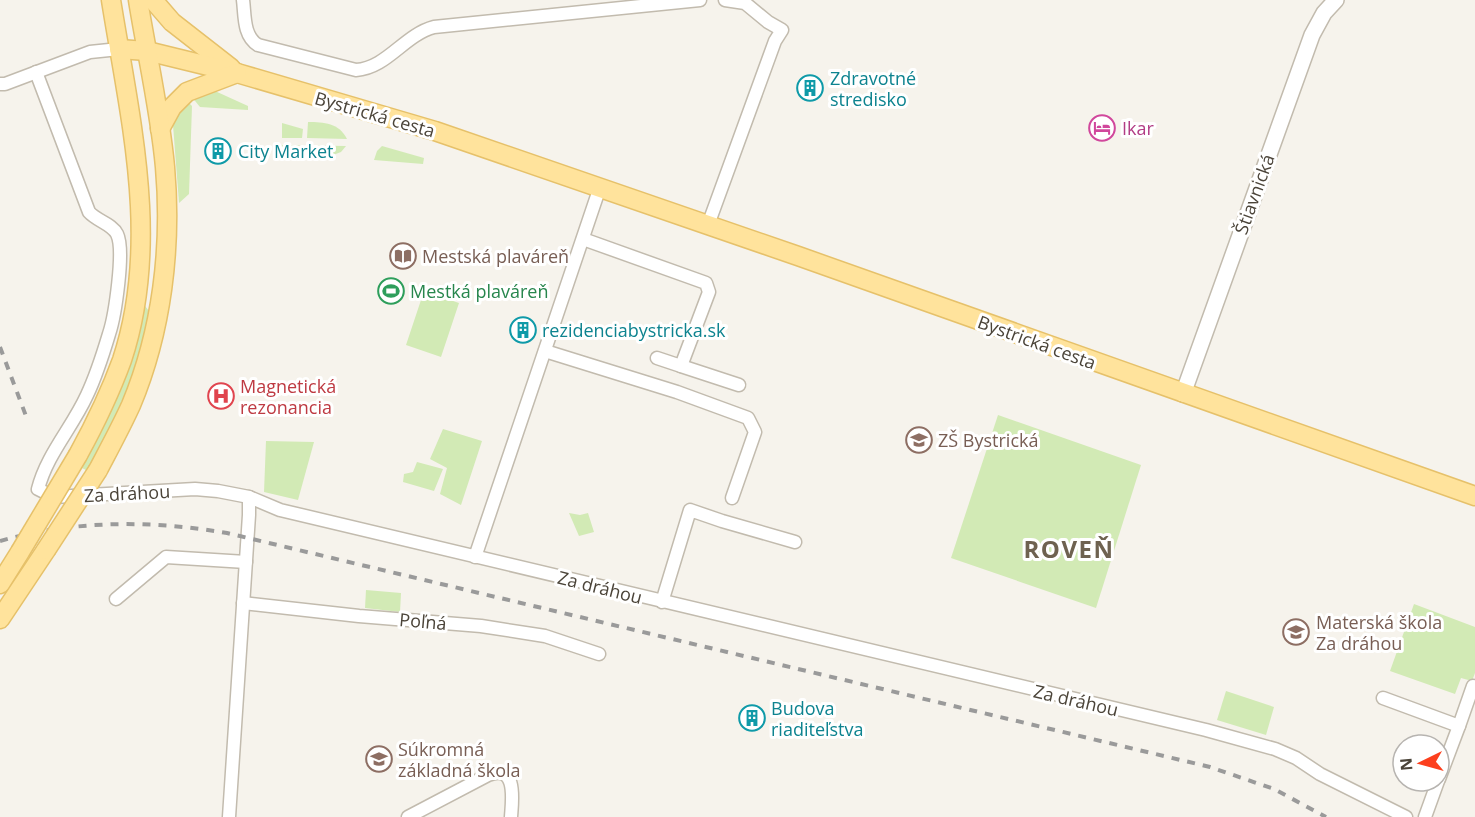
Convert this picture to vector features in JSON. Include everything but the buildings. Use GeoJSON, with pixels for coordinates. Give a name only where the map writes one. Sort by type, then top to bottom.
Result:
{"type":"FeatureCollection","features":[{"type":"Feature","properties":{"kind":"main road"},"geometry":{"type":"LineString","coordinates":[[0,584],[78,455],[100,414],[122,359],[131,325],[138,281],[141,239],[140,191],[111,0]]}},
{"type":"Feature","properties":{"kind":"main road"},"geometry":{"type":"LineString","coordinates":[[0,619],[98,470],[131,403],[159,311],[167,201],[160,129],[138,0]]}},
{"type":"Feature","properties":{"kind":"main road"},"geometry":{"type":"LineString","coordinates":[[153,0],[172,22],[237,73]]}},
{"type":"Feature","properties":{"kind":"main road","name":"Bystrická cesta"},"geometry":{"type":"LineString","coordinates":[[118,49],[147,51],[237,73],[435,131],[600,187],[1475,496]]}},
{"type":"Feature","properties":{"kind":"main road"},"geometry":{"type":"LineString","coordinates":[[160,129],[172,107],[187,92],[237,73]]}},
{"type":"Feature","properties":{"kind":"street"},"geometry":{"type":"LineString","coordinates":[[243,0],[248,34],[258,45],[356,70],[376,65],[416,34],[434,27],[700,0]]}},
{"type":"Feature","properties":{"kind":"street"},"geometry":{"type":"LineString","coordinates":[[708,225],[775,41],[782,30],[745,3],[725,0]]}},
{"type":"Feature","properties":{"kind":"street","name":"Štiavnická"},"geometry":{"type":"LineString","coordinates":[[1183,394],[1312,35],[1324,13],[1336,0]]}},
{"type":"Feature","properties":{"kind":"street"},"geometry":{"type":"LineString","coordinates":[[0,84],[90,52],[118,49]]}},
{"type":"Feature","properties":{"kind":"street","name":"Za dráhou"},"geometry":{"type":"LineString","coordinates":[[36,72],[89,212],[94,218],[116,232],[121,244],[110,333],[87,396],[43,469],[38,489],[54,497],[195,489],[249,497],[280,510],[1206,730],[1275,749],[1406,817]]}},
{"type":"Feature","properties":{"kind":"street"},"geometry":{"type":"LineString","coordinates":[[475,557],[600,187]]}},
{"type":"Feature","properties":{"kind":"street"},"geometry":{"type":"LineString","coordinates":[[583,239],[706,283],[709,292],[681,366]]}},
{"type":"Feature","properties":{"kind":"street"},"geometry":{"type":"LineString","coordinates":[[545,351],[677,392],[748,418],[755,432],[733,495]]}},
{"type":"Feature","properties":{"kind":"street"},"geometry":{"type":"LineString","coordinates":[[657,358],[739,385]]}},
{"type":"Feature","properties":{"kind":"street"},"geometry":{"type":"LineString","coordinates":[[229,817],[249,497]]}},
{"type":"Feature","properties":{"kind":"street","name":"Za dráhou"},"geometry":{"type":"LineString","coordinates":[[662,602],[690,510],[795,542]]}},
{"type":"Feature","properties":{"kind":"street"},"geometry":{"type":"LineString","coordinates":[[116,599],[166,557],[246,562]]}},
{"type":"Feature","properties":{"kind":"street","name":"Poľná"},"geometry":{"type":"LineString","coordinates":[[243,603],[481,626],[545,636],[599,654]]}},
{"type":"Feature","properties":{"kind":"street"},"geometry":{"type":"LineString","coordinates":[[1451,748],[1473,686]]}},
{"type":"Feature","properties":{"kind":"street"},"geometry":{"type":"LineString","coordinates":[[1383,698],[1459,726]]}},
{"type":"Feature","properties":{"kind":"street"},"geometry":{"type":"LineString","coordinates":[[408,817],[493,773],[504,774],[512,784],[511,817]]}},
{"type":"Feature","properties":{"kind":"street"},"geometry":{"type":"LineString","coordinates":[[1425,817],[1434,793]]}},
{"type":"Feature","properties":{"kind":"green space"},"geometry":{"type":"Polygon","coordinates":[[[215,91],[248,106],[248,110],[200,107],[191,96],[215,91]]]}},
{"type":"Feature","properties":{"kind":"green space"},"geometry":{"type":"Polygon","coordinates":[[[186,100],[192,106],[189,194],[179,203],[173,125],[174,117],[186,100]]]}},
{"type":"Feature","properties":{"kind":"green space"},"geometry":{"type":"Polygon","coordinates":[[[308,122],[325,123],[335,127],[347,139],[307,138],[308,122]]]}},
{"type":"Feature","properties":{"kind":"green space"},"geometry":{"type":"Polygon","coordinates":[[[282,123],[303,129],[302,138],[282,138],[282,123]]]}},
{"type":"Feature","properties":{"kind":"green space"},"geometry":{"type":"Polygon","coordinates":[[[282,145],[346,146],[341,152],[333,155],[281,153],[282,145]]]}},
{"type":"Feature","properties":{"kind":"green space"},"geometry":{"type":"Polygon","coordinates":[[[382,146],[424,158],[423,164],[374,160],[377,151],[382,146]]]}},
{"type":"Feature","properties":{"kind":"green space"},"geometry":{"type":"Polygon","coordinates":[[[424,291],[459,303],[441,357],[406,345],[424,291]]]}},
{"type":"Feature","properties":{"kind":"green space"},"geometry":{"type":"Polygon","coordinates":[[[145,306],[149,311],[133,374],[108,433],[88,471],[82,468],[115,397],[145,306]]]}},
{"type":"Feature","properties":{"kind":"green space"},"geometry":{"type":"Polygon","coordinates":[[[998,415],[1141,465],[1096,608],[951,558],[998,415]]]}},
{"type":"Feature","properties":{"kind":"green space"},"geometry":{"type":"Polygon","coordinates":[[[443,429],[482,441],[461,505],[440,494],[447,468],[430,459],[443,429]]]}},
{"type":"Feature","properties":{"kind":"green space"},"geometry":{"type":"Polygon","coordinates":[[[266,441],[314,442],[298,500],[264,492],[266,441]]]}},
{"type":"Feature","properties":{"kind":"green space"},"geometry":{"type":"Polygon","coordinates":[[[417,462],[443,469],[434,491],[403,482],[404,474],[413,472],[417,462]]]}},
{"type":"Feature","properties":{"kind":"green space"},"geometry":{"type":"Polygon","coordinates":[[[569,513],[580,515],[588,513],[594,532],[579,536],[569,513]]]}},
{"type":"Feature","properties":{"kind":"green space"},"geometry":{"type":"Polygon","coordinates":[[[366,590],[401,593],[400,612],[365,608],[366,590]]]}},
{"type":"Feature","properties":{"kind":"green space"},"geometry":{"type":"Polygon","coordinates":[[[1414,604],[1475,627],[1475,673],[1472,681],[1461,678],[1455,694],[1390,671],[1414,604]]]}},
{"type":"Feature","properties":{"kind":"green space"},"geometry":{"type":"Polygon","coordinates":[[[1226,691],[1274,707],[1266,735],[1217,720],[1226,691]]]}},
{"type":"Feature","properties":{"kind":"railway"},"geometry":{"type":"LineString","coordinates":[[0,347],[26,416]]}},
{"type":"Feature","properties":{"kind":"railway"},"geometry":{"type":"LineString","coordinates":[[0,541],[56,529],[113,524],[170,526],[227,533],[1210,767],[1274,789],[1326,817]]}},
{"type":"Feature","properties":{"kind":"place","name":"Zdravotné stredisko"},"geometry":{"type":"Point","coordinates":[810,88]}},
{"type":"Feature","properties":{"kind":"place","name":"Ikar"},"geometry":{"type":"Point","coordinates":[1102,128]}},
{"type":"Feature","properties":{"kind":"place","name":"City Market"},"geometry":{"type":"Point","coordinates":[218,151]}},
{"type":"Feature","properties":{"kind":"place","name":"Mestská plaváreň"},"geometry":{"type":"Point","coordinates":[403,256]}},
{"type":"Feature","properties":{"kind":"place","name":"Mestká plaváreň"},"geometry":{"type":"Point","coordinates":[391,291]}},
{"type":"Feature","properties":{"kind":"place","name":"rezidenciabystricka.sk"},"geometry":{"type":"Point","coordinates":[523,330]}},
{"type":"Feature","properties":{"kind":"place","name":"Magnetická rezonancia"},"geometry":{"type":"Point","coordinates":[221,396]}},
{"type":"Feature","properties":{"kind":"place","name":"ZŠ Bystrická"},"geometry":{"type":"Point","coordinates":[919,440]}},
{"type":"Feature","properties":{"kind":"place","name":"Materská škola Za dráhou"},"geometry":{"type":"Point","coordinates":[1296,632]}},
{"type":"Feature","properties":{"kind":"place","name":"Budova riaditeľstva"},"geometry":{"type":"Point","coordinates":[752,718]}},
{"type":"Feature","properties":{"kind":"place","name":"Súkromná základná škola"},"geometry":{"type":"Point","coordinates":[379,759]}},
{"type":"Feature","properties":{"kind":"district","name":"ROVEŇ"},"geometry":{"type":"Point","coordinates":[1069,548]}}]}
